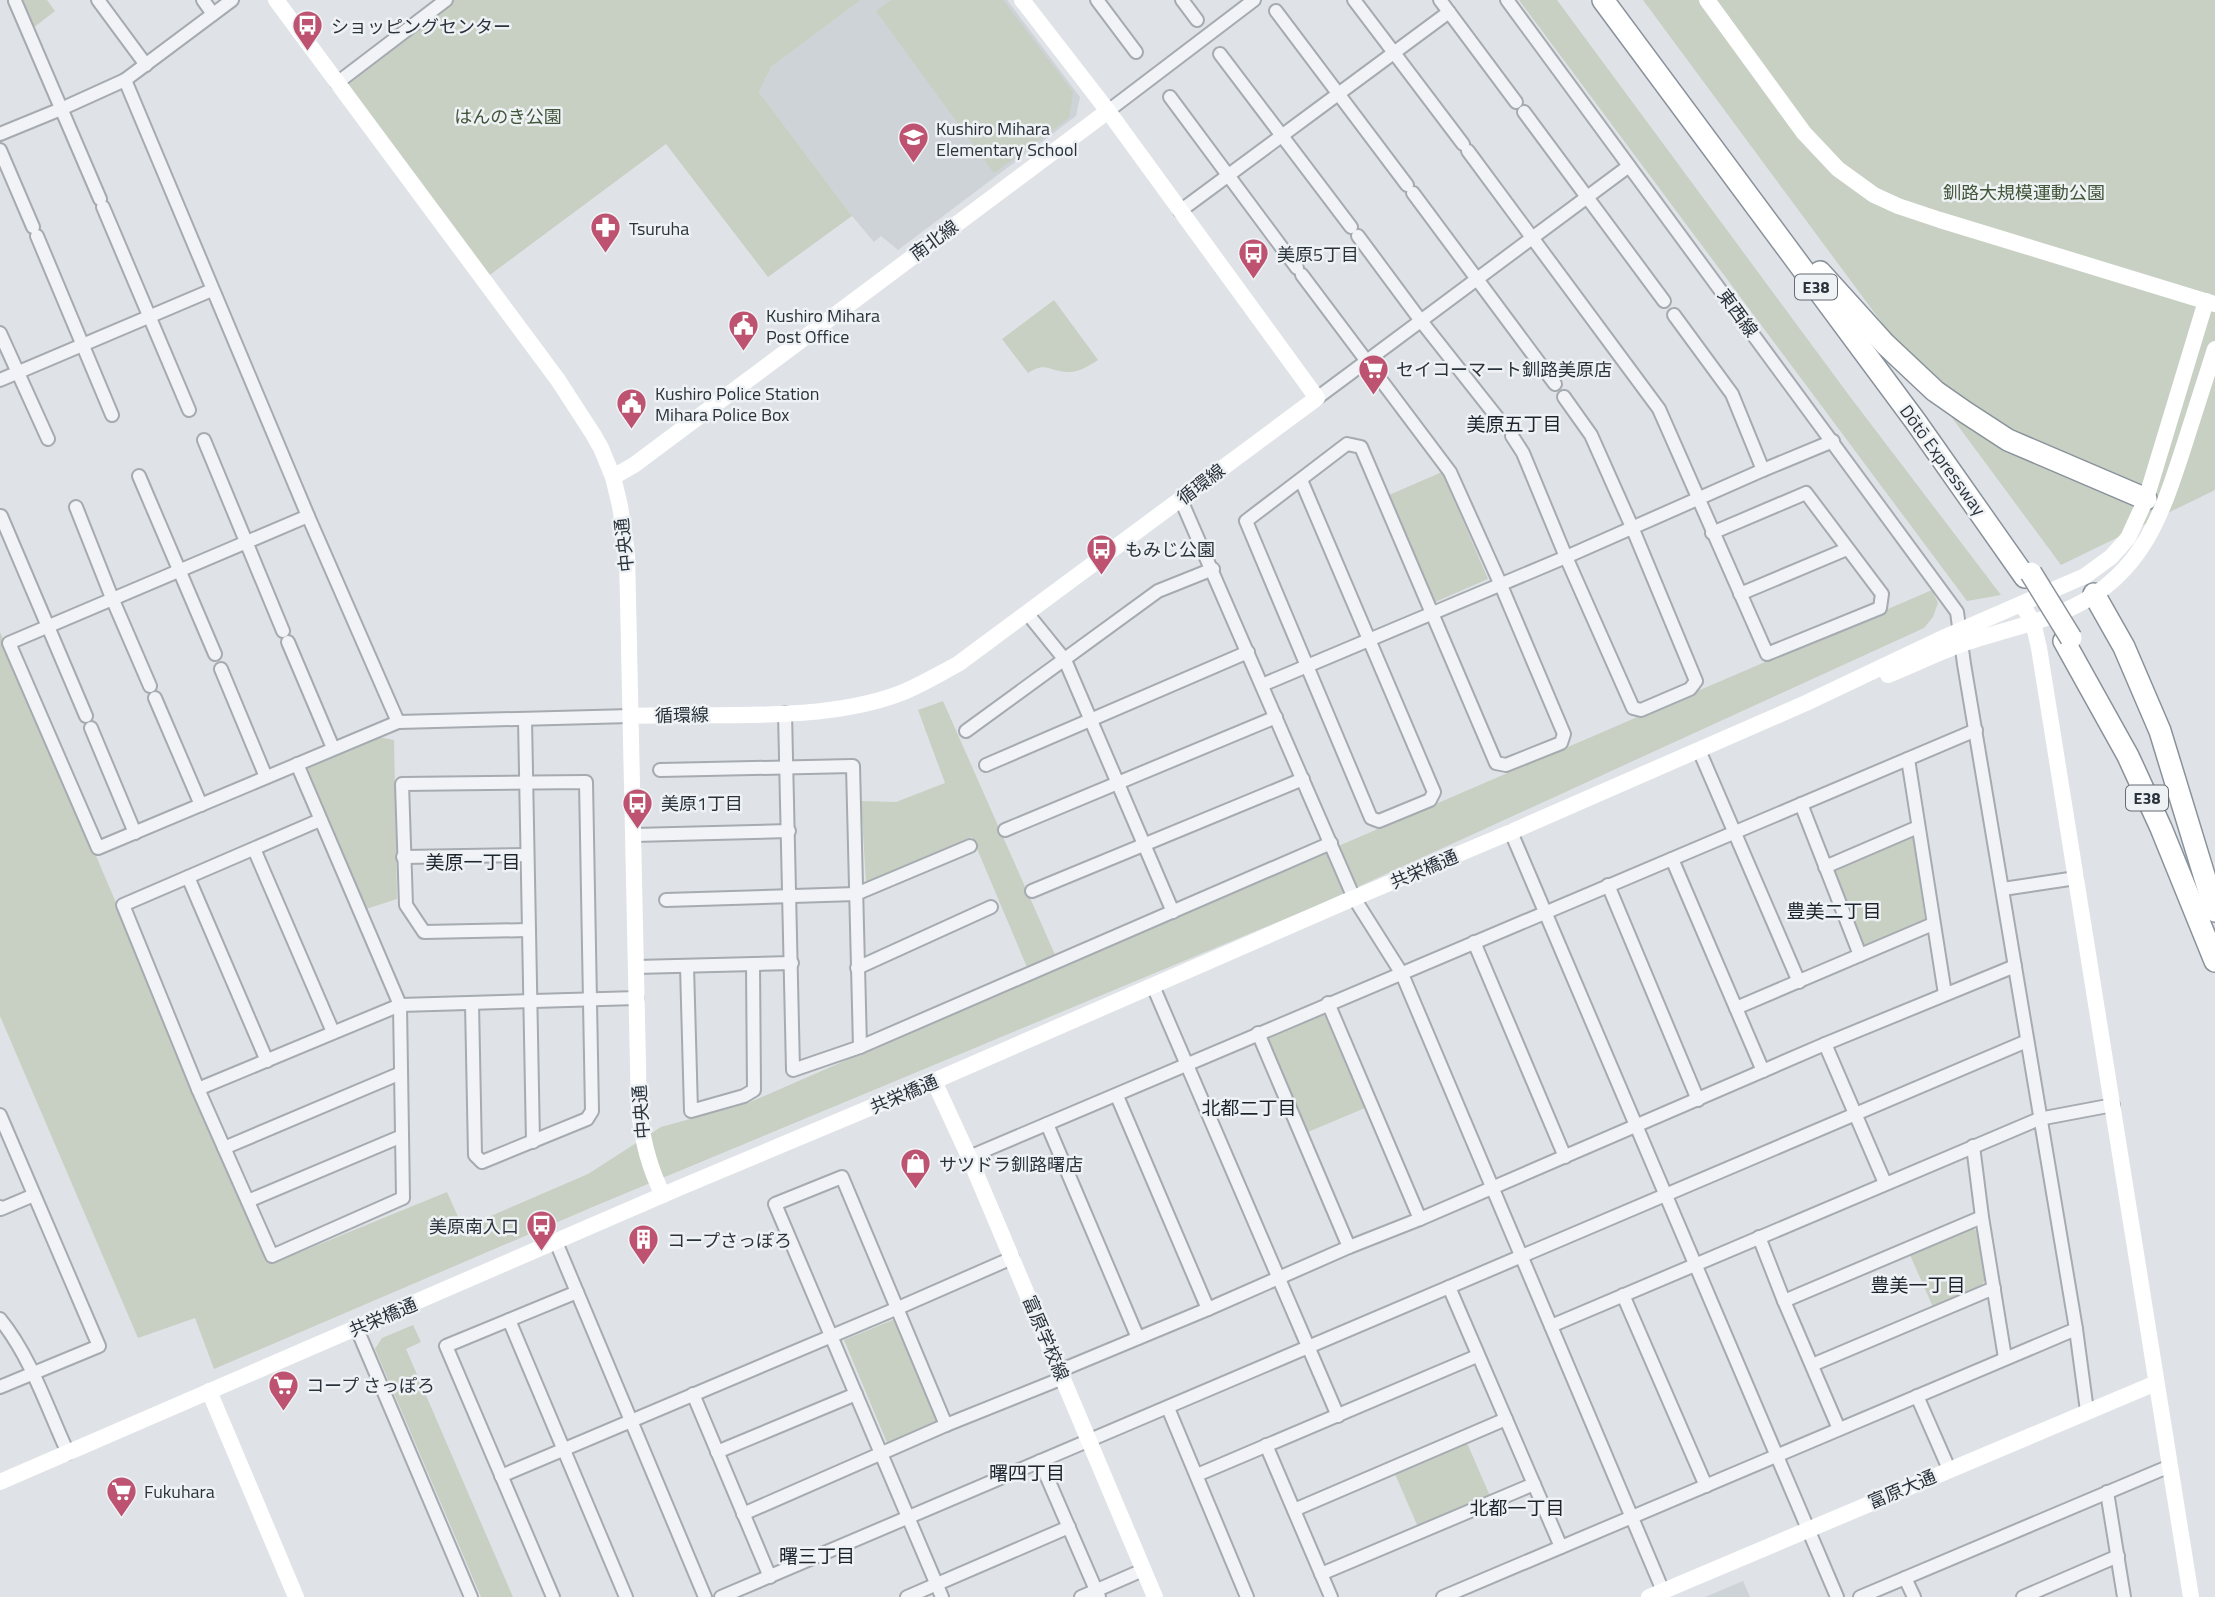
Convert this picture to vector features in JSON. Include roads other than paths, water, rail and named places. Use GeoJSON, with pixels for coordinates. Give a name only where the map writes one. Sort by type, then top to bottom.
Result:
{"type":"FeatureCollection","features":[{"type":"Feature","properties":{"kind":"highway","name":"Dōtō Expressway"},"geometry":{"type":"LineString","coordinates":[[1604,0],[2028,575]]}},
{"type":"Feature","properties":{"kind":"highway","name":"Dōtō Expressway"},"geometry":{"type":"LineString","coordinates":[[1615,0],[1965,474],[2068,639],[2139,765],[2215,940]]}},
{"type":"Feature","properties":{"kind":"highway"},"geometry":{"type":"LineString","coordinates":[[1803,252],[1885,344],[1935,391],[2008,440],[2155,503]]}},
{"type":"Feature","properties":{"kind":"highway"},"geometry":{"type":"LineString","coordinates":[[2090,585],[2124,647],[2160,731],[2215,911]]}},
{"type":"Feature","properties":{"kind":"highway","name":"Dōtō Expressway"},"geometry":{"type":"LineString","coordinates":[[2068,639],[2128,756],[2215,961]]}},
{"type":"Feature","properties":{"kind":"street"},"geometry":{"type":"LineString","coordinates":[[99,0],[146,65]]}},
{"type":"Feature","properties":{"kind":"street"},"geometry":{"type":"LineString","coordinates":[[203,0],[214,14]]}},
{"type":"Feature","properties":{"kind":"street"},"geometry":{"type":"LineString","coordinates":[[0,134],[125,80],[232,0]]}},
{"type":"Feature","properties":{"kind":"street","name":"中央通"},"geometry":{"type":"LineString","coordinates":[[276,0],[558,380],[601,448],[612,477],[620,506],[627,553],[639,1112],[643,1144],[651,1172],[663,1195]]}},
{"type":"Feature","properties":{"kind":"street"},"geometry":{"type":"LineString","coordinates":[[337,83],[446,0]]}},
{"type":"Feature","properties":{"kind":"street"},"geometry":{"type":"LineString","coordinates":[[1023,0],[1108,111],[1317,398],[1629,166]]}},
{"type":"Feature","properties":{"kind":"street"},"geometry":{"type":"LineString","coordinates":[[1097,0],[1136,52]]}},
{"type":"Feature","properties":{"kind":"street"},"geometry":{"type":"LineString","coordinates":[[1182,0],[1197,20]]}},
{"type":"Feature","properties":{"kind":"street","name":"南北線"},"geometry":{"type":"LineString","coordinates":[[612,477],[634,465],[1254,0]]}},
{"type":"Feature","properties":{"kind":"street"},"geometry":{"type":"LineString","coordinates":[[1354,0],[1659,409],[1697,499],[1712,533],[1767,654],[1880,608],[1882,594],[1806,493],[1712,533]]}},
{"type":"Feature","properties":{"kind":"street"},"geometry":{"type":"LineString","coordinates":[[1440,0],[1664,301]]}},
{"type":"Feature","properties":{"kind":"street","name":"東西線"},"geometry":{"type":"LineString","coordinates":[[1507,0],[1957,612],[2039,1119],[2076,1329],[2087,1411]]}},
{"type":"Feature","properties":{"kind":"street"},"geometry":{"type":"LineString","coordinates":[[1707,0],[1804,133],[1839,169],[1874,195],[1940,220],[2211,303],[2156,466],[2155,503],[2149,538],[2128,566],[2108,586],[2090,585],[2021,605],[1961,637]]}},
{"type":"Feature","properties":{"kind":"street"},"geometry":{"type":"LineString","coordinates":[[15,1],[189,410]]}},
{"type":"Feature","properties":{"kind":"street"},"geometry":{"type":"LineString","coordinates":[[1276,11],[1555,384]]}},
{"type":"Feature","properties":{"kind":"street"},"geometry":{"type":"LineString","coordinates":[[1180,211],[1449,12]]}},
{"type":"Feature","properties":{"kind":"street"},"geometry":{"type":"LineString","coordinates":[[1220,54],[1523,453],[1633,708],[1640,710],[1690,689],[1696,681],[1591,435],[1564,397]]}},
{"type":"Feature","properties":{"kind":"street"},"geometry":{"type":"LineString","coordinates":[[125,80],[308,516],[398,722]]}},
{"type":"Feature","properties":{"kind":"street"},"geometry":{"type":"LineString","coordinates":[[1170,97],[1450,472],[1564,734],[1560,743],[1506,765],[1496,763],[1361,447],[1347,444],[1246,521],[1371,818],[1379,821],[1392,816],[1430,800],[1434,792],[1301,480]]}},
{"type":"Feature","properties":{"kind":"street"},"geometry":{"type":"LineString","coordinates":[[0,150],[112,415]]}},
{"type":"Feature","properties":{"kind":"street"},"geometry":{"type":"LineString","coordinates":[[0,380],[212,290]]}},
{"type":"Feature","properties":{"kind":"street"},"geometry":{"type":"LineString","coordinates":[[1674,315],[1732,394],[1763,470]]}},
{"type":"Feature","properties":{"kind":"street"},"geometry":{"type":"LineString","coordinates":[[0,332],[48,439]]}},
{"type":"Feature","properties":{"kind":"street"},"geometry":{"type":"LineString","coordinates":[[2155,503],[2176,472],[2215,349]]}},
{"type":"Feature","properties":{"kind":"street","name":"循環線"},"geometry":{"type":"LineString","coordinates":[[631,716],[785,713],[842,709],[900,694],[931,680],[958,664],[1317,398]]}},
{"type":"Feature","properties":{"kind":"street"},"geometry":{"type":"LineString","coordinates":[[2174,408],[2194,414]]}},
{"type":"Feature","properties":{"kind":"street"},"geometry":{"type":"LineString","coordinates":[[204,440],[332,748]]}},
{"type":"Feature","properties":{"kind":"street"},"geometry":{"type":"LineString","coordinates":[[1262,685],[1833,441]]}},
{"type":"Feature","properties":{"kind":"street"},"geometry":{"type":"LineString","coordinates":[[2156,466],[2176,472]]}},
{"type":"Feature","properties":{"kind":"street"},"geometry":{"type":"LineString","coordinates":[[139,476],[215,654]]}},
{"type":"Feature","properties":{"kind":"street"},"geometry":{"type":"LineString","coordinates":[[1181,500],[1354,898],[1402,974],[1632,1517],[1656,1594]]}},
{"type":"Feature","properties":{"kind":"street"},"geometry":{"type":"LineString","coordinates":[[76,508],[201,805]]}},
{"type":"Feature","properties":{"kind":"street"},"geometry":{"type":"LineString","coordinates":[[1,516],[135,833]]}},
{"type":"Feature","properties":{"kind":"street"},"geometry":{"type":"LineString","coordinates":[[308,516],[9,643],[98,848],[398,722],[631,716]]}},
{"type":"Feature","properties":{"kind":"street"},"geometry":{"type":"LineString","coordinates":[[1740,594],[1847,548]]}},
{"type":"Feature","properties":{"kind":"street"},"geometry":{"type":"LineString","coordinates":[[967,731],[1158,591],[1213,569]]}},
{"type":"Feature","properties":{"kind":"street"},"geometry":{"type":"LineString","coordinates":[[1961,637],[2033,622],[2073,607],[2090,585]]}},
{"type":"Feature","properties":{"kind":"street"},"geometry":{"type":"LineString","coordinates":[[2021,605],[2033,622],[2039,648],[2191,1597]]}},
{"type":"Feature","properties":{"kind":"street"},"geometry":{"type":"LineString","coordinates":[[1027,613],[1065,660],[1173,912]]}},
{"type":"Feature","properties":{"kind":"street","name":"共栄橋通"},"geometry":{"type":"LineString","coordinates":[[0,1482],[1806,703],[1864,685],[1961,637]]}},
{"type":"Feature","properties":{"kind":"street"},"geometry":{"type":"LineString","coordinates":[[986,765],[1248,652]]}},
{"type":"Feature","properties":{"kind":"street"},"geometry":{"type":"LineString","coordinates":[[221,669],[266,777]]}},
{"type":"Feature","properties":{"kind":"street"},"geometry":{"type":"LineString","coordinates":[[785,713],[793,1070],[860,1047],[1331,844]]}},
{"type":"Feature","properties":{"kind":"street"},"geometry":{"type":"LineString","coordinates":[[1005,830],[1276,717]]}},
{"type":"Feature","properties":{"kind":"street"},"geometry":{"type":"LineString","coordinates":[[525,719],[533,1142]]}},
{"type":"Feature","properties":{"kind":"street"},"geometry":{"type":"LineString","coordinates":[[969,1157],[1976,730]]}},
{"type":"Feature","properties":{"kind":"street"},"geometry":{"type":"LineString","coordinates":[[1699,750],[1799,982]]}},
{"type":"Feature","properties":{"kind":"street"},"geometry":{"type":"LineString","coordinates":[[1908,759],[1945,994]]}},
{"type":"Feature","properties":{"kind":"street"},"geometry":{"type":"LineString","coordinates":[[296,764],[400,1005],[404,1198],[272,1256],[198,1089],[123,905],[320,820]]}},
{"type":"Feature","properties":{"kind":"street"},"geometry":{"type":"LineString","coordinates":[[660,770],[853,766],[860,1047]]}},
{"type":"Feature","properties":{"kind":"street"},"geometry":{"type":"LineString","coordinates":[[1032,891],[1144,847],[1303,779]]}},
{"type":"Feature","properties":{"kind":"street"},"geometry":{"type":"LineString","coordinates":[[472,1003],[475,1155],[482,1162],[587,1119],[592,1111],[586,782],[402,784],[406,905],[424,932],[529,930]]}},
{"type":"Feature","properties":{"kind":"street"},"geometry":{"type":"LineString","coordinates":[[1801,804],[1860,955]]}},
{"type":"Feature","properties":{"kind":"street"},"geometry":{"type":"LineString","coordinates":[[1825,867],[1919,827]]}},
{"type":"Feature","properties":{"kind":"street"},"geometry":{"type":"LineString","coordinates":[[634,835],[789,831]]}},
{"type":"Feature","properties":{"kind":"street"},"geometry":{"type":"LineString","coordinates":[[1511,832],[1837,1597]]}},
{"type":"Feature","properties":{"kind":"street"},"geometry":{"type":"LineString","coordinates":[[666,900],[856,894],[970,846]]}},
{"type":"Feature","properties":{"kind":"street"},"geometry":{"type":"LineString","coordinates":[[254,849],[333,1032]]}},
{"type":"Feature","properties":{"kind":"street"},"geometry":{"type":"LineString","coordinates":[[404,857],[527,855]]}},
{"type":"Feature","properties":{"kind":"street"},"geometry":{"type":"LineString","coordinates":[[1672,859],[1763,1071]]}},
{"type":"Feature","properties":{"kind":"street"},"geometry":{"type":"LineString","coordinates":[[188,877],[267,1061]]}},
{"type":"Feature","properties":{"kind":"street"},"geometry":{"type":"LineString","coordinates":[[2003,889],[2076,878]]}},
{"type":"Feature","properties":{"kind":"street"},"geometry":{"type":"LineString","coordinates":[[1608,885],[1698,1100]]}},
{"type":"Feature","properties":{"kind":"street"},"geometry":{"type":"LineString","coordinates":[[857,968],[991,907]]}},
{"type":"Feature","properties":{"kind":"street"},"geometry":{"type":"LineString","coordinates":[[1736,1008],[1933,925]]}},
{"type":"Feature","properties":{"kind":"street"},"geometry":{"type":"LineString","coordinates":[[1474,942],[1565,1157]]}},
{"type":"Feature","properties":{"kind":"street"},"geometry":{"type":"LineString","coordinates":[[687,967],[691,1111],[744,1096],[754,1090],[753,964]]}},
{"type":"Feature","properties":{"kind":"street"},"geometry":{"type":"LineString","coordinates":[[636,967],[792,964]]}},
{"type":"Feature","properties":{"kind":"street"},"geometry":{"type":"LineString","coordinates":[[743,1514],[1349,1247],[1492,1189],[1825,1044],[2015,966]]}},
{"type":"Feature","properties":{"kind":"street"},"geometry":{"type":"LineString","coordinates":[[1153,986],[1338,1416]]}},
{"type":"Feature","properties":{"kind":"street"},"geometry":{"type":"LineString","coordinates":[[198,1089],[400,1005],[637,998]]}},
{"type":"Feature","properties":{"kind":"street"},"geometry":{"type":"LineString","coordinates":[[1328,1003],[1420,1219]]}},
{"type":"Feature","properties":{"kind":"street"},"geometry":{"type":"LineString","coordinates":[[1258,1034],[1349,1247]]}},
{"type":"Feature","properties":{"kind":"street"},"geometry":{"type":"LineString","coordinates":[[721,1597],[2027,1041]]}},
{"type":"Feature","properties":{"kind":"street"},"geometry":{"type":"LineString","coordinates":[[1825,1044],[1885,1183]]}},
{"type":"Feature","properties":{"kind":"street"},"geometry":{"type":"LineString","coordinates":[[224,1148],[401,1073]]}},
{"type":"Feature","properties":{"kind":"street","name":"富原学校線"},"geometry":{"type":"LineString","coordinates":[[934,1081],[969,1157],[1155,1597]]}},
{"type":"Feature","properties":{"kind":"street"},"geometry":{"type":"LineString","coordinates":[[1117,1096],[1208,1310]]}},
{"type":"Feature","properties":{"kind":"street"},"geometry":{"type":"LineString","coordinates":[[1551,1326],[2039,1119],[2113,1105]]}},
{"type":"Feature","properties":{"kind":"street"},"geometry":{"type":"LineString","coordinates":[[0,1115],[99,1346],[0,1387]]}},
{"type":"Feature","properties":{"kind":"street"},"geometry":{"type":"LineString","coordinates":[[1047,1124],[1138,1338]]}},
{"type":"Feature","properties":{"kind":"street"},"geometry":{"type":"LineString","coordinates":[[248,1202],[402,1136]]}},
{"type":"Feature","properties":{"kind":"street"},"geometry":{"type":"LineString","coordinates":[[1973,1146],[2005,1358]]}},
{"type":"Feature","properties":{"kind":"street"},"geometry":{"type":"LineString","coordinates":[[942,1597],[775,1204],[842,1177],[946,1425]]}},
{"type":"Feature","properties":{"kind":"street"},"geometry":{"type":"LineString","coordinates":[[0,1207],[1,1209],[34,1195]]}},
{"type":"Feature","properties":{"kind":"street"},"geometry":{"type":"LineString","coordinates":[[1784,1301],[1982,1217]]}},
{"type":"Feature","properties":{"kind":"street"},"geometry":{"type":"LineString","coordinates":[[1759,1237],[1839,1429]]}},
{"type":"Feature","properties":{"kind":"street"},"geometry":{"type":"LineString","coordinates":[[556,1242],[705,1597]]}},
{"type":"Feature","properties":{"kind":"street"},"geometry":{"type":"LineString","coordinates":[[501,1476],[1012,1258]]}},
{"type":"Feature","properties":{"kind":"street"},"geometry":{"type":"LineString","coordinates":[[1449,1287],[1561,1547]]}},
{"type":"Feature","properties":{"kind":"street"},"geometry":{"type":"LineString","coordinates":[[1812,1365],[1994,1288]]}},
{"type":"Feature","properties":{"kind":"street"},"geometry":{"type":"LineString","coordinates":[[553,1597],[446,1346],[577,1292]]}},
{"type":"Feature","properties":{"kind":"street"},"geometry":{"type":"LineString","coordinates":[[1623,1295],[1706,1486]]}},
{"type":"Feature","properties":{"kind":"street"},"geometry":{"type":"LineString","coordinates":[[0,1319],[34,1374],[68,1453]]}},
{"type":"Feature","properties":{"kind":"street"},"geometry":{"type":"LineString","coordinates":[[509,1320],[626,1597]]}},
{"type":"Feature","properties":{"kind":"street"},"geometry":{"type":"LineString","coordinates":[[357,1329],[471,1597]]}},
{"type":"Feature","properties":{"kind":"street"},"geometry":{"type":"LineString","coordinates":[[1443,1597],[2076,1329]]}},
{"type":"Feature","properties":{"kind":"street"},"geometry":{"type":"LineString","coordinates":[[1197,1475],[1477,1356]]}},
{"type":"Feature","properties":{"kind":"street","name":"富原大通"},"geometry":{"type":"LineString","coordinates":[[1656,1594],[2156,1383]]}},
{"type":"Feature","properties":{"kind":"street"},"geometry":{"type":"LineString","coordinates":[[209,1391],[296,1597]]}},
{"type":"Feature","properties":{"kind":"street"},"geometry":{"type":"LineString","coordinates":[[693,1394],[770,1577]]}},
{"type":"Feature","properties":{"kind":"street"},"geometry":{"type":"LineString","coordinates":[[717,1452],[856,1394]]}},
{"type":"Feature","properties":{"kind":"street"},"geometry":{"type":"LineString","coordinates":[[1917,1396],[1950,1469]]}},
{"type":"Feature","properties":{"kind":"street"},"geometry":{"type":"LineString","coordinates":[[1168,1408],[1247,1597]]}},
{"type":"Feature","properties":{"kind":"street"},"geometry":{"type":"LineString","coordinates":[[1294,1510],[1506,1419]]}},
{"type":"Feature","properties":{"kind":"street"},"geometry":{"type":"LineString","coordinates":[[1266,1445],[1331,1597]]}},
{"type":"Feature","properties":{"kind":"street"},"geometry":{"type":"LineString","coordinates":[[1040,1461],[1097,1594]]}},
{"type":"Feature","properties":{"kind":"street"},"geometry":{"type":"LineString","coordinates":[[1860,1597],[2170,1466]]}},
{"type":"Feature","properties":{"kind":"street"},"geometry":{"type":"LineString","coordinates":[[1321,1574],[1534,1484]]}},
{"type":"Feature","properties":{"kind":"street"},"geometry":{"type":"LineString","coordinates":[[2107,1492],[2124,1597]]}},
{"type":"Feature","properties":{"kind":"street"},"geometry":{"type":"LineString","coordinates":[[907,1597],[1069,1527]]}},
{"type":"Feature","properties":{"kind":"street"},"geometry":{"type":"LineString","coordinates":[[2024,1597],[2118,1556]]}},
{"type":"Feature","properties":{"kind":"street"},"geometry":{"type":"LineString","coordinates":[[1081,1597],[1097,1594],[1143,1570]]}},
{"type":"Feature","properties":{"kind":"street"},"geometry":{"type":"LineString","coordinates":[[1905,1578],[1914,1597]]}},
{"type":"Feature","properties":{"kind":"place","name":"ショッピングセンター"},"geometry":{"type":"Point","coordinates":[308,53]}},
{"type":"Feature","properties":{"kind":"place","name":"Kushiro Mihara Elementary School"},"geometry":{"type":"Point","coordinates":[913,165]}},
{"type":"Feature","properties":{"kind":"place","name":"Tsuruha"},"geometry":{"type":"Point","coordinates":[606,255]}},
{"type":"Feature","properties":{"kind":"place","name":"美原5丁目"},"geometry":{"type":"Point","coordinates":[1254,281]}},
{"type":"Feature","properties":{"kind":"place","name":"Kushiro Mihara Post Office"},"geometry":{"type":"Point","coordinates":[743,352]}},
{"type":"Feature","properties":{"kind":"place","name":"セイコーマート釧路美原店"},"geometry":{"type":"Point","coordinates":[1373,396]}},
{"type":"Feature","properties":{"kind":"place","name":"Kushiro Police Station Mihara Police Box"},"geometry":{"type":"Point","coordinates":[632,430]}},
{"type":"Feature","properties":{"kind":"place","name":"もみじ公園"},"geometry":{"type":"Point","coordinates":[1102,576]}},
{"type":"Feature","properties":{"kind":"place","name":"美原1丁目"},"geometry":{"type":"Point","coordinates":[638,830]}},
{"type":"Feature","properties":{"kind":"place","name":"サツドラ釧路曙店"},"geometry":{"type":"Point","coordinates":[916,1191]}},
{"type":"Feature","properties":{"kind":"place","name":"美原南入口"},"geometry":{"type":"Point","coordinates":[542,1253]}},
{"type":"Feature","properties":{"kind":"place","name":"コープさっぽろ"},"geometry":{"type":"Point","coordinates":[644,1267]}},
{"type":"Feature","properties":{"kind":"place","name":"コープ さっぽろ"},"geometry":{"type":"Point","coordinates":[283,1412]}},
{"type":"Feature","properties":{"kind":"place","name":"Fukuhara"},"geometry":{"type":"Point","coordinates":[121,1518]}},
{"type":"Feature","properties":{"kind":"district","name":"美原五丁目"},"geometry":{"type":"Point","coordinates":[1514,423]}},
{"type":"Feature","properties":{"kind":"district","name":"美原一丁目"},"geometry":{"type":"Point","coordinates":[473,861]}},
{"type":"Feature","properties":{"kind":"district","name":"豊美二丁目"},"geometry":{"type":"Point","coordinates":[1834,910]}},
{"type":"Feature","properties":{"kind":"district","name":"北都二丁目"},"geometry":{"type":"Point","coordinates":[1249,1107]}},
{"type":"Feature","properties":{"kind":"district","name":"豊美一丁目"},"geometry":{"type":"Point","coordinates":[1918,1284]}},
{"type":"Feature","properties":{"kind":"district","name":"曙四丁目"},"geometry":{"type":"Point","coordinates":[1027,1472]}},
{"type":"Feature","properties":{"kind":"district","name":"北都一丁目"},"geometry":{"type":"Point","coordinates":[1517,1507]}},
{"type":"Feature","properties":{"kind":"district","name":"曙三丁目"},"geometry":{"type":"Point","coordinates":[817,1555]}},
{"type":"Feature","properties":{"kind":"park label","name":"はんのき公園"},"geometry":{"type":"Point","coordinates":[508,116]}},
{"type":"Feature","properties":{"kind":"park label","name":"釧路大規模運動公園"},"geometry":{"type":"Point","coordinates":[2024,192]}}]}
